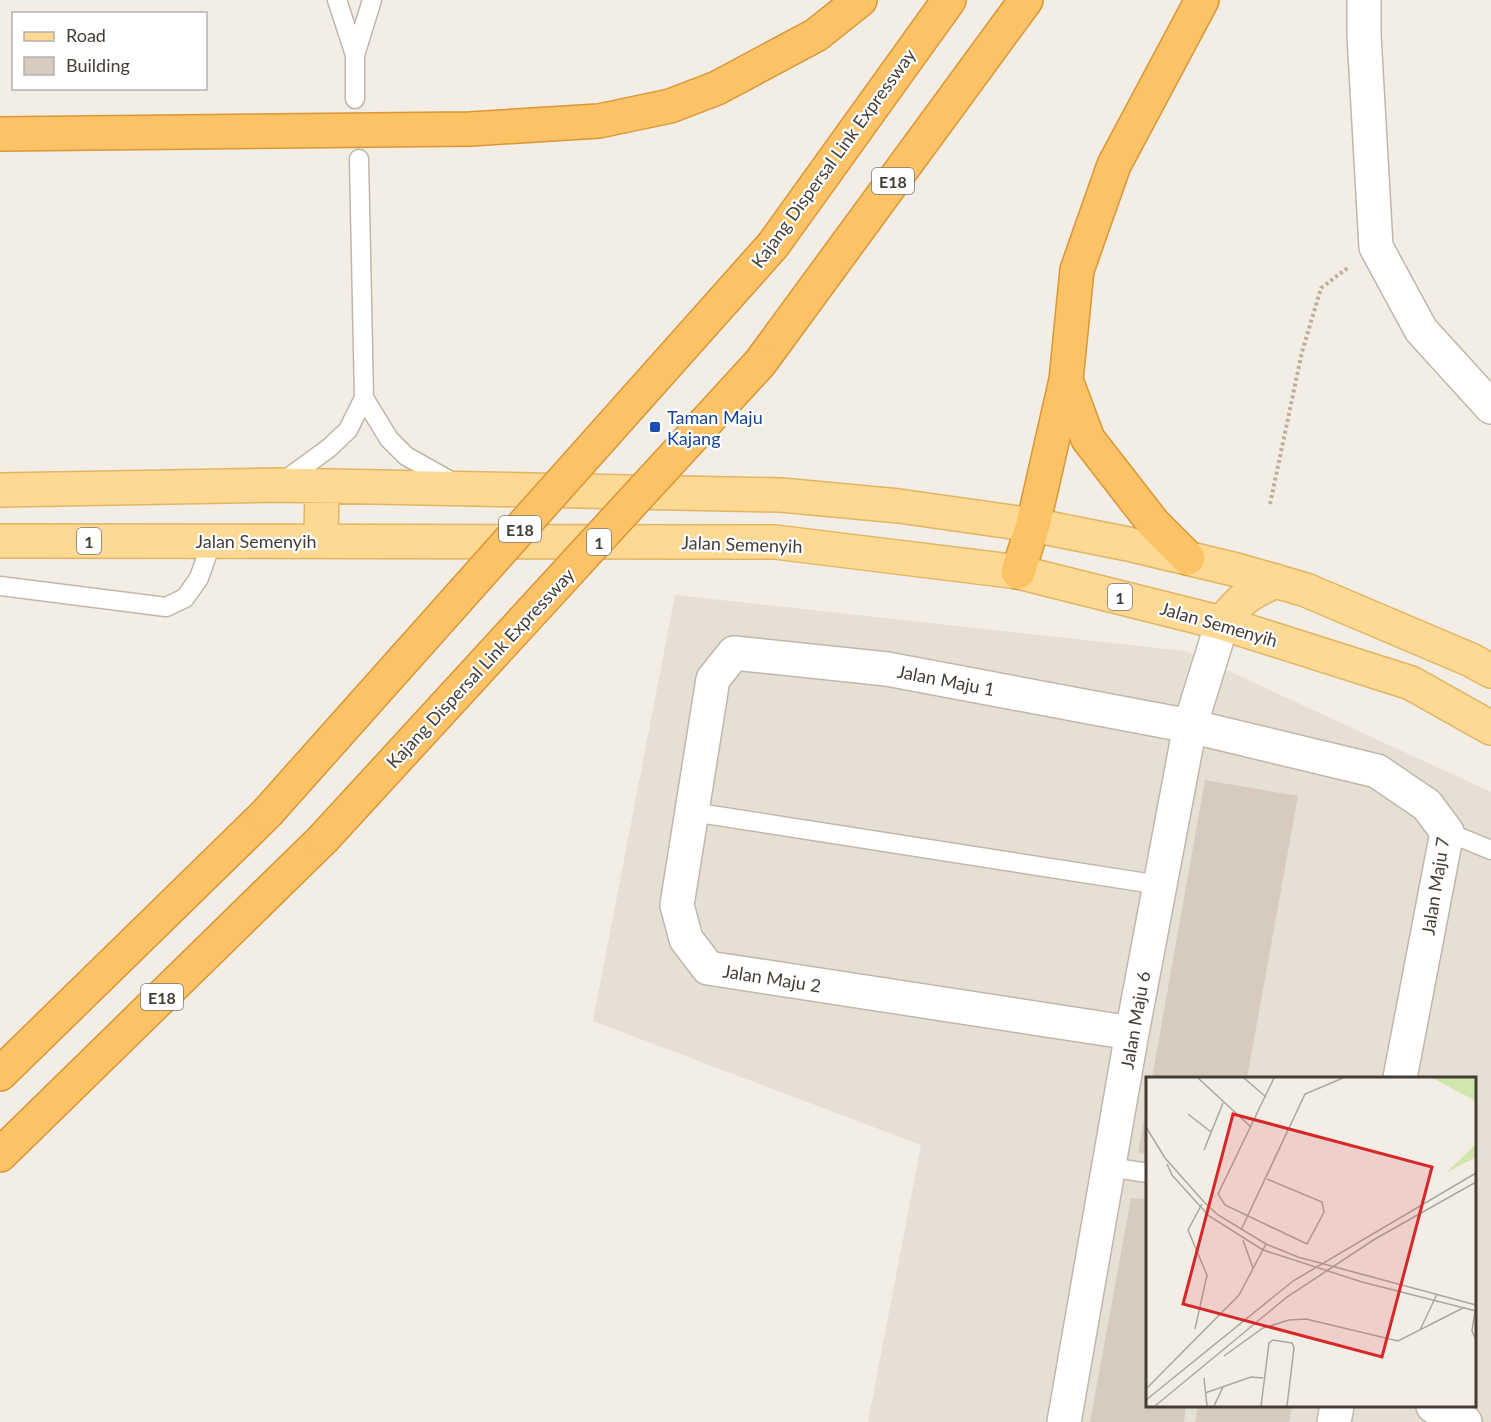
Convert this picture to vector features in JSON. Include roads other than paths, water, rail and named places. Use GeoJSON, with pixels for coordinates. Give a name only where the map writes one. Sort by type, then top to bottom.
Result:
{"type":"FeatureCollection","features":[{"type":"Feature","properties":{"kind":"highway"},"geometry":{"type":"LineString","coordinates":[[0,134],[470,129],[598,121],[670,106],[717,88],[816,35],[860,0]]}},
{"type":"Feature","properties":{"kind":"highway","name":"Kajang Dispersal Link Expressway"},"geometry":{"type":"LineString","coordinates":[[0,1074],[267,813],[773,245],[948,0]]}},
{"type":"Feature","properties":{"kind":"highway","name":"Kajang Dispersal Link Expressway"},"geometry":{"type":"LineString","coordinates":[[0,1155],[323,839],[760,363],[1026,0]]}},
{"type":"Feature","properties":{"kind":"highway"},"geometry":{"type":"LineString","coordinates":[[1018,572],[1033,525],[1066,380],[1077,270],[1114,165],[1202,0]]}},
{"type":"Feature","properties":{"kind":"highway"},"geometry":{"type":"LineString","coordinates":[[1066,380],[1088,439],[1154,524],[1197,561]]}},
{"type":"Feature","properties":{"kind":"main road"},"geometry":{"type":"LineString","coordinates":[[0,490],[277,485],[781,495],[898,506],[1033,525],[1128,544],[1276,581],[1317,594],[1471,660],[1491,671]]}},
{"type":"Feature","properties":{"kind":"main road"},"geometry":{"type":"LineString","coordinates":[[321,541],[322,487]]}},
{"type":"Feature","properties":{"kind":"main road","name":"Jalan Semenyih"},"geometry":{"type":"LineString","coordinates":[[0,541],[775,542],[1018,572],[1222,623],[1411,683],[1491,728]]}},
{"type":"Feature","properties":{"kind":"main road"},"geometry":{"type":"LineString","coordinates":[[1197,561],[1217,593],[1222,623]]}},
{"type":"Feature","properties":{"kind":"main road"},"geometry":{"type":"LineString","coordinates":[[1222,623],[1241,599],[1276,581]]}},
{"type":"Feature","properties":{"kind":"street"},"geometry":{"type":"LineString","coordinates":[[1364,0],[1376,247],[1421,330],[1491,407]]}},
{"type":"Feature","properties":{"kind":"street","name":"Jalan Maju 6"},"geometry":{"type":"LineString","coordinates":[[1064,1422],[1132,1033],[1190,726],[1222,623]]}},
{"type":"Feature","properties":{"kind":"street","name":"Jalan Maju 1"},"geometry":{"type":"LineString","coordinates":[[713,679],[734,653],[887,669],[1190,726]]}},
{"type":"Feature","properties":{"kind":"street","name":"Jalan Maju 2"},"geometry":{"type":"LineString","coordinates":[[713,679],[677,905],[686,939],[708,968],[1132,1033]]}},
{"type":"Feature","properties":{"kind":"street","name":"Jalan Maju 7"},"geometry":{"type":"LineString","coordinates":[[1190,726],[1377,771],[1427,805],[1447,832],[1400,1077]]}},
{"type":"Feature","properties":{"kind":"street"},"geometry":{"type":"LineString","coordinates":[[1334,1422],[1337,1407]]}},
{"type":"Feature","properties":{"kind":"street"},"geometry":{"type":"LineString","coordinates":[[1435,1407],[1465,1422]]}},
{"type":"Feature","properties":{"kind":"lane"},"geometry":{"type":"LineString","coordinates":[[337,0],[355,55]]}},
{"type":"Feature","properties":{"kind":"lane"},"geometry":{"type":"LineString","coordinates":[[355,99],[355,55],[372,0]]}},
{"type":"Feature","properties":{"kind":"lane"},"geometry":{"type":"LineString","coordinates":[[277,485],[329,448],[348,430],[364,398],[359,159]]}},
{"type":"Feature","properties":{"kind":"lane"},"geometry":{"type":"LineString","coordinates":[[364,398],[389,439],[406,456],[466,489]]}},
{"type":"Feature","properties":{"kind":"lane"},"geometry":{"type":"LineString","coordinates":[[0,586],[166,606],[185,598],[199,579],[212,541]]}},
{"type":"Feature","properties":{"kind":"lane"},"geometry":{"type":"LineString","coordinates":[[692,812],[1160,885]]}},
{"type":"Feature","properties":{"kind":"lane"},"geometry":{"type":"LineString","coordinates":[[1447,832],[1491,850]]}},
{"type":"Feature","properties":{"kind":"lane"},"geometry":{"type":"LineString","coordinates":[[1109,1167],[1146,1173]]}},
{"type":"Feature","properties":{"kind":"place","name":"Taman Maju Kajang"},"geometry":{"type":"Point","coordinates":[655,427]}}]}
